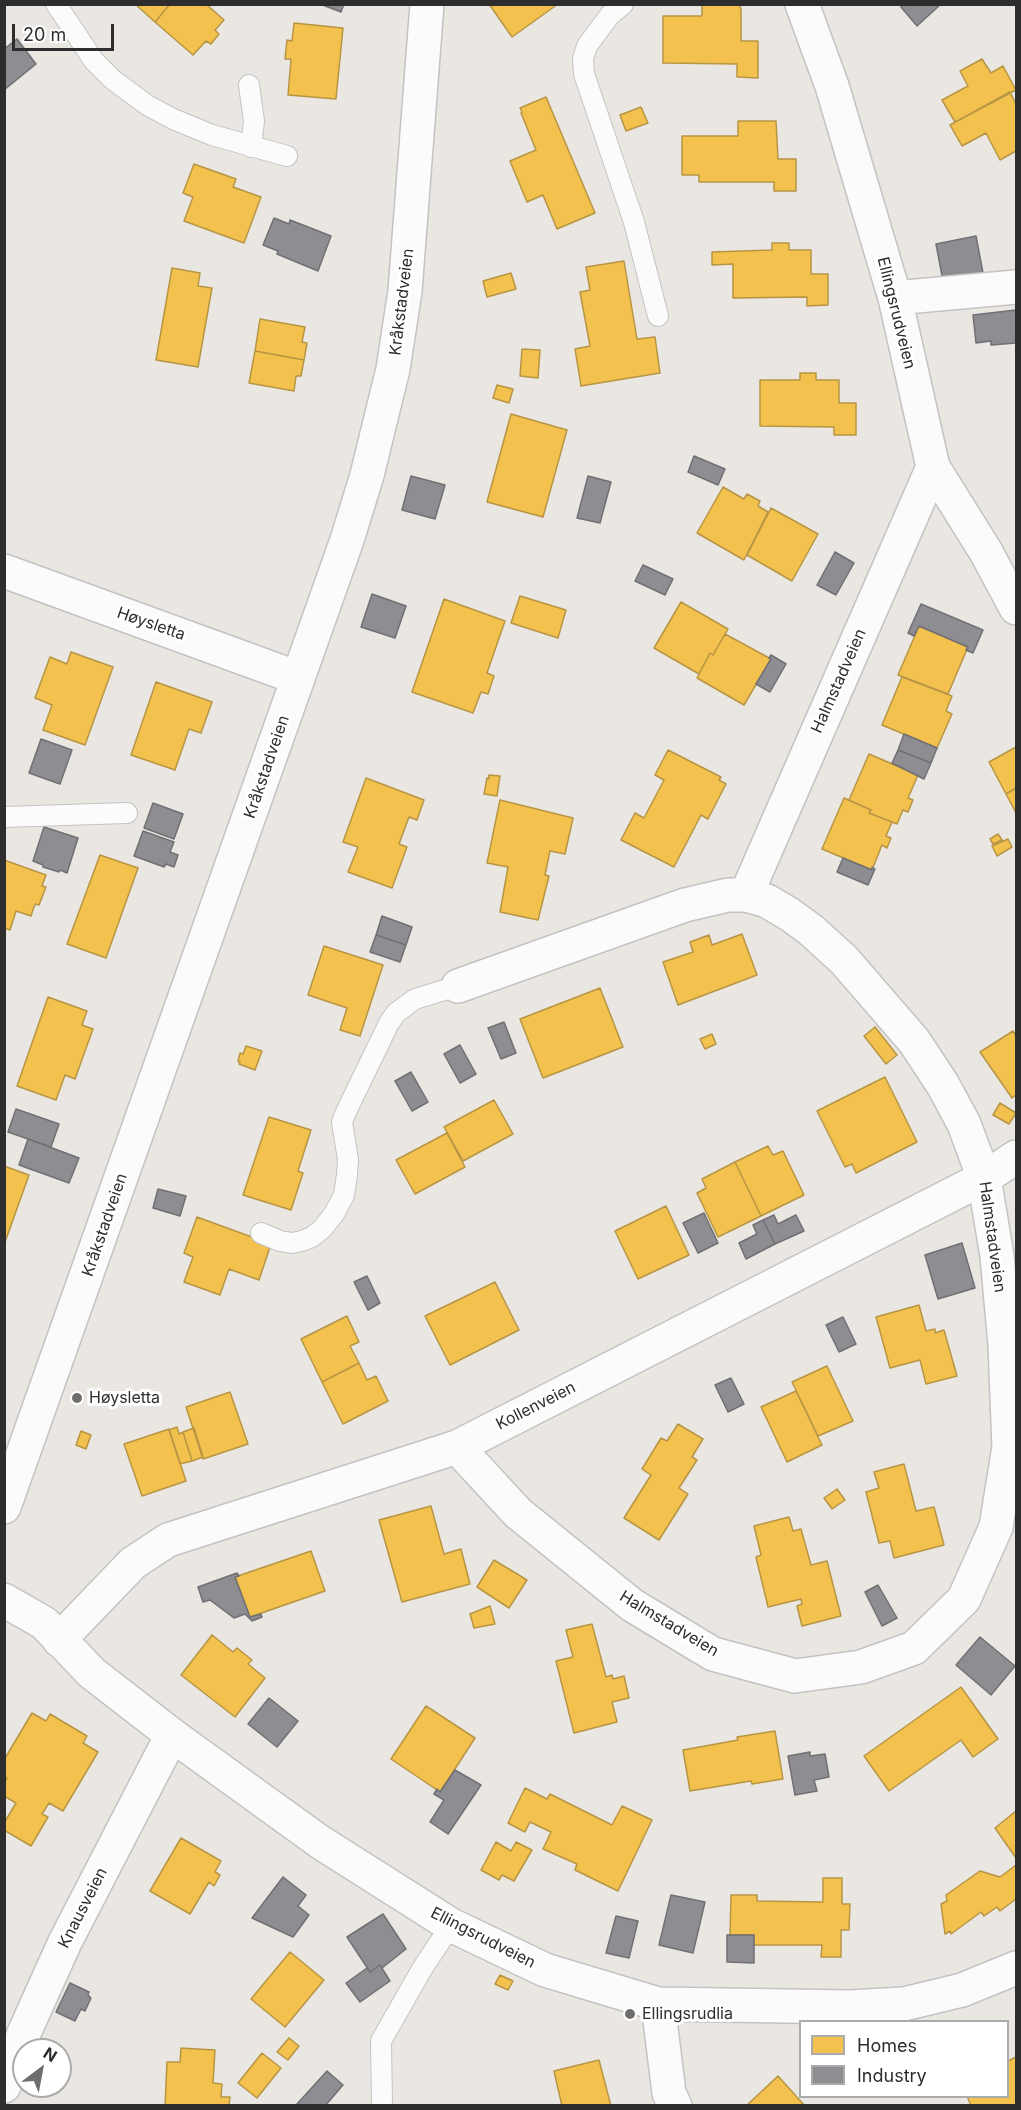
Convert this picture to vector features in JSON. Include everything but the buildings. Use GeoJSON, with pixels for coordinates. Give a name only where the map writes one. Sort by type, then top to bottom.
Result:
{"type":"FeatureCollection","features":[{"type":"Feature","properties":{"kind":"street","name":"Kråkstadveien"},"geometry":{"type":"LineString","coordinates":[[4,1507],[347,540],[365,483],[394,361],[403,310],[410,249],[427,4]]}},
{"type":"Feature","properties":{"kind":"street","name":"Ellingsrudveien"},"geometry":{"type":"LineString","coordinates":[[802,4],[832,86],[895,298],[933,467],[986,552],[1017,608]]}},
{"type":"Feature","properties":{"kind":"street"},"geometry":{"type":"LineString","coordinates":[[895,298],[1017,287]]}},
{"type":"Feature","properties":{"kind":"street","name":"Halmstadveien"},"geometry":{"type":"LineString","coordinates":[[746,895],[933,467]]}},
{"type":"Feature","properties":{"kind":"street","name":"Høysletta"},"geometry":{"type":"LineString","coordinates":[[4,571],[298,678]]}},
{"type":"Feature","properties":{"kind":"street","name":"Halmstadveien"},"geometry":{"type":"LineString","coordinates":[[457,1446],[518,1513],[632,1605],[712,1654],[795,1676],[861,1667],[914,1648],[964,1599],[996,1527],[1009,1447],[1005,1345],[997,1256],[984,1178],[964,1124],[915,1041],[844,960],[811,930],[767,901],[746,895],[712,897],[458,986]]}},
{"type":"Feature","properties":{"kind":"street","name":"Kollenveien"},"geometry":{"type":"LineString","coordinates":[[59,1640],[133,1563],[168,1540],[457,1446],[984,1178],[1017,1157]]}},
{"type":"Feature","properties":{"kind":"street","name":"Ellingsrudveien"},"geometry":{"type":"LineString","coordinates":[[4,1599],[44,1623],[92,1673],[172,1735],[320,1842],[451,1925],[545,1970],[658,2004],[850,2007],[904,2004],[962,1990],[1017,1968]]}},
{"type":"Feature","properties":{"kind":"street","name":"Knausveien"},"geometry":{"type":"LineString","coordinates":[[4,2085],[24,2033],[65,1942],[172,1735]]}},
{"type":"Feature","properties":{"kind":"street"},"geometry":{"type":"LineString","coordinates":[[658,2004],[669,2092],[675,2106]]}},
{"type":"Feature","properties":{"kind":"lane"},"geometry":{"type":"LineString","coordinates":[[56,4],[94,61],[130,93],[173,119],[212,135],[287,156]]}},
{"type":"Feature","properties":{"kind":"lane"},"geometry":{"type":"LineString","coordinates":[[623,4],[610,15],[587,46],[583,59],[584,74],[634,222],[658,316]]}},
{"type":"Feature","properties":{"kind":"lane"},"geometry":{"type":"LineString","coordinates":[[249,86],[254,121],[251,147]]}},
{"type":"Feature","properties":{"kind":"lane"},"geometry":{"type":"LineString","coordinates":[[4,817],[127,813]]}},
{"type":"Feature","properties":{"kind":"lane"},"geometry":{"type":"LineString","coordinates":[[261,1233],[280,1241],[292,1243],[302,1241],[322,1229],[334,1214],[344,1195],[347,1175],[348,1160],[342,1122],[386,1029],[404,1005],[458,986]]}},
{"type":"Feature","properties":{"kind":"lane"},"geometry":{"type":"LineString","coordinates":[[382,2106],[381,2041],[451,1925]]}},
{"type":"Feature","properties":{"kind":"place","name":"Høysletta"},"geometry":{"type":"Point","coordinates":[77,1398]}},
{"type":"Feature","properties":{"kind":"place","name":"Ellingsrudlia"},"geometry":{"type":"Point","coordinates":[630,2014]}}]}
